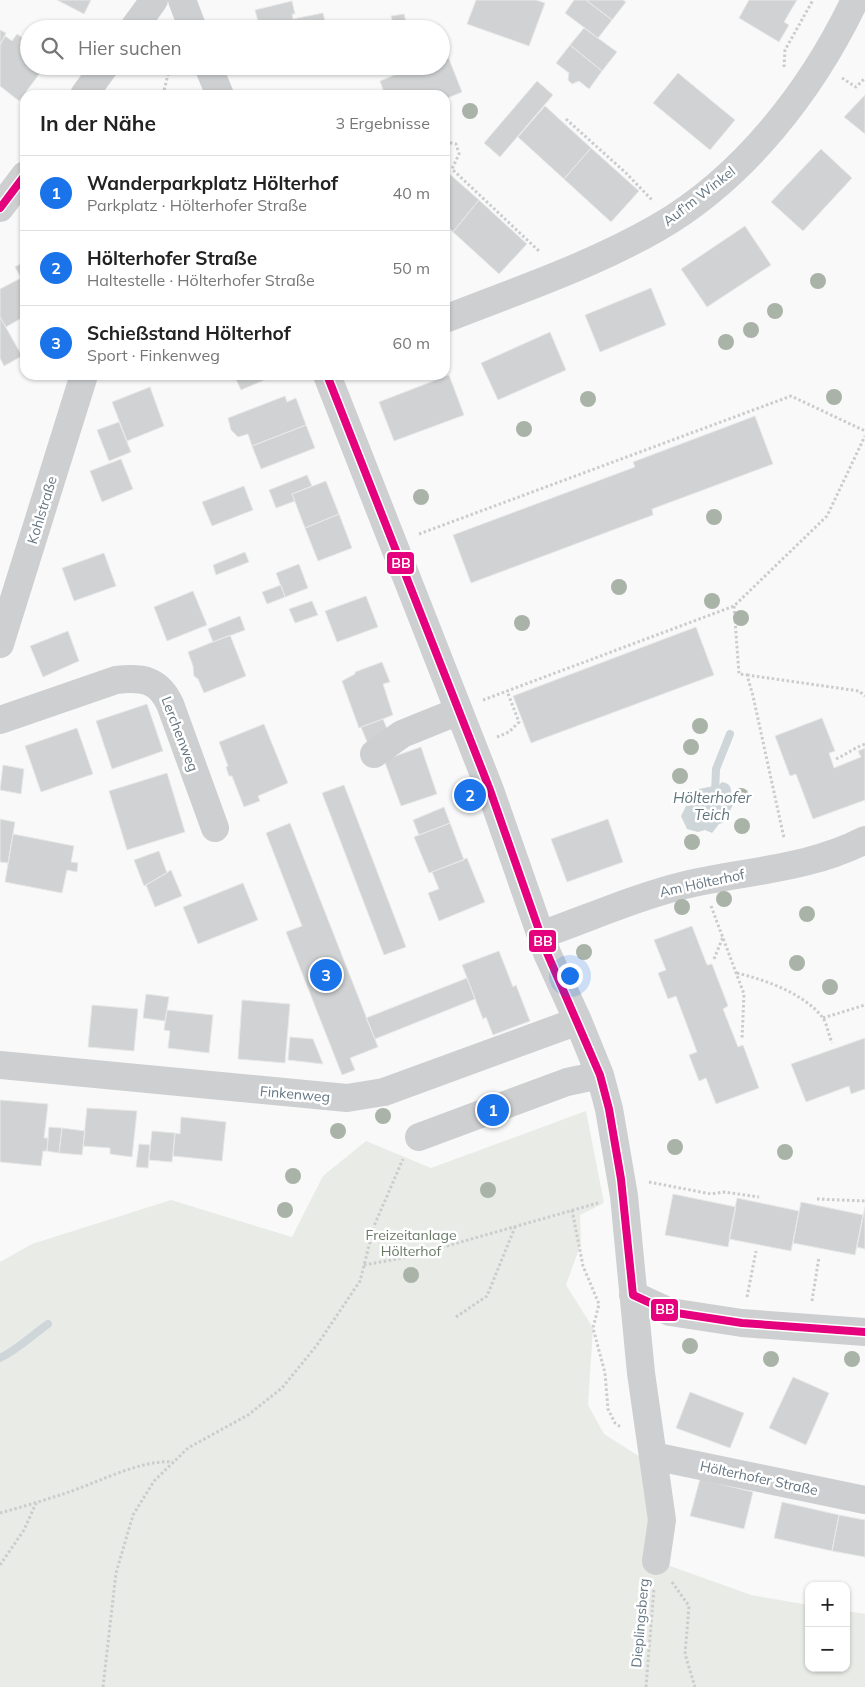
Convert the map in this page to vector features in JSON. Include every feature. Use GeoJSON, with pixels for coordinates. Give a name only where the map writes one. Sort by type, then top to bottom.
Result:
{"type":"FeatureCollection","features":[{"type":"Feature","properties":{"kind":"street"},"geometry":{"type":"LineString","coordinates":[[140,20],[154,0]]}},
{"type":"Feature","properties":{"kind":"street"},"geometry":{"type":"LineString","coordinates":[[182,0],[190,20]]}},
{"type":"Feature","properties":{"kind":"street","name":"Auf'm Winkel"},"geometry":{"type":"LineString","coordinates":[[450,317],[550,279],[619,248],[697,201],[755,150],[834,42],[855,0]]}},
{"type":"Feature","properties":{"kind":"street"},"geometry":{"type":"LineString","coordinates":[[88,90],[98,75]]}},
{"type":"Feature","properties":{"kind":"street"},"geometry":{"type":"LineString","coordinates":[[212,75],[218,90]]}},
{"type":"Feature","properties":{"kind":"street"},"geometry":{"type":"LineString","coordinates":[[0,208],[20,182]]}},
{"type":"Feature","properties":{"kind":"street","name":"Kohlstraße"},"geometry":{"type":"LineString","coordinates":[[0,644],[82,380]]}},
{"type":"Feature","properties":{"kind":"street"},"geometry":{"type":"LineString","coordinates":[[330,380],[459,711],[541,935],[600,1075],[609,1108],[624,1196],[633,1295],[662,1520],[656,1560]]}},
{"type":"Feature","properties":{"kind":"street","name":"Lerchenweg"},"geometry":{"type":"LineString","coordinates":[[0,720],[116,680],[135,678],[151,683],[163,690],[170,704],[215,828]]}},
{"type":"Feature","properties":{"kind":"street"},"geometry":{"type":"LineString","coordinates":[[374,754],[402,734],[459,711]]}},
{"type":"Feature","properties":{"kind":"street","name":"Am Hölterhof"},"geometry":{"type":"LineString","coordinates":[[541,935],[647,896],[685,885],[791,865],[843,852],[865,840]]}},
{"type":"Feature","properties":{"kind":"street","name":"Finkenweg"},"geometry":{"type":"LineString","coordinates":[[0,1065],[347,1098],[384,1092],[578,1020]]}},
{"type":"Feature","properties":{"kind":"street"},"geometry":{"type":"LineString","coordinates":[[412,1144],[567,1082],[600,1075]]}},
{"type":"Feature","properties":{"kind":"street"},"geometry":{"type":"LineString","coordinates":[[633,1295],[670,1312],[811,1330],[865,1332]]}},
{"type":"Feature","properties":{"kind":"street","name":"Hölterhofer Straße"},"geometry":{"type":"LineString","coordinates":[[652,1447],[865,1500]]}},
{"type":"Feature","properties":{"kind":"path"},"geometry":{"type":"LineString","coordinates":[[796,96],[787,87],[784,71],[785,50],[813,0]]}},
{"type":"Feature","properties":{"kind":"path"},"geometry":{"type":"LineString","coordinates":[[165,90],[168,75]]}},
{"type":"Feature","properties":{"kind":"path"},"geometry":{"type":"LineString","coordinates":[[856,87],[865,78]]}},
{"type":"Feature","properties":{"kind":"path"},"geometry":{"type":"LineString","coordinates":[[566,119],[626,173],[654,202],[665,222]]}},
{"type":"Feature","properties":{"kind":"path"},"geometry":{"type":"LineString","coordinates":[[450,143],[456,144],[459,154],[452,168],[539,251],[550,279]]}},
{"type":"Feature","properties":{"kind":"path"},"geometry":{"type":"LineString","coordinates":[[395,543],[791,396],[865,431]]}},
{"type":"Feature","properties":{"kind":"path"},"geometry":{"type":"LineString","coordinates":[[495,696],[734,606],[827,516],[865,436]]}},
{"type":"Feature","properties":{"kind":"path"},"geometry":{"type":"LineString","coordinates":[[734,606],[740,674],[859,691],[865,696]]}},
{"type":"Feature","properties":{"kind":"path"},"geometry":{"type":"LineString","coordinates":[[747,675],[791,865]]}},
{"type":"Feature","properties":{"kind":"path"},"geometry":{"type":"LineString","coordinates":[[507,691],[518,722],[509,732]]}},
{"type":"Feature","properties":{"kind":"path"},"geometry":{"type":"LineString","coordinates":[[836,759],[850,753],[853,748],[865,744]]}},
{"type":"Feature","properties":{"kind":"path"},"geometry":{"type":"LineString","coordinates":[[714,959],[723,936],[744,994],[742,1039]]}},
{"type":"Feature","properties":{"kind":"path"},"geometry":{"type":"LineString","coordinates":[[737,973],[773,983],[798,997],[823,1018],[832,1043]]}},
{"type":"Feature","properties":{"kind":"path"},"geometry":{"type":"LineString","coordinates":[[823,1018],[865,1005]]}},
{"type":"Feature","properties":{"kind":"path"},"geometry":{"type":"LineString","coordinates":[[103,1687],[116,1573],[133,1515],[154,1481],[188,1448],[248,1415],[282,1388],[317,1345],[360,1281],[374,1226],[412,1144]]}},
{"type":"Feature","properties":{"kind":"path"},"geometry":{"type":"LineString","coordinates":[[650,1183],[712,1194],[724,1192],[760,1197]]}},
{"type":"Feature","properties":{"kind":"path"},"geometry":{"type":"LineString","coordinates":[[364,1265],[408,1257],[624,1196]]}},
{"type":"Feature","properties":{"kind":"path"},"geometry":{"type":"LineString","coordinates":[[816,1199],[865,1201]]}},
{"type":"Feature","properties":{"kind":"path"},"geometry":{"type":"LineString","coordinates":[[572,1210],[583,1266],[599,1304],[593,1328],[605,1373],[608,1408],[615,1423],[652,1447]]}},
{"type":"Feature","properties":{"kind":"path"},"geometry":{"type":"LineString","coordinates":[[456,1317],[487,1296],[515,1226]]}},
{"type":"Feature","properties":{"kind":"path"},"geometry":{"type":"LineString","coordinates":[[742,1322],[756,1251]]}},
{"type":"Feature","properties":{"kind":"path"},"geometry":{"type":"LineString","coordinates":[[811,1330],[812,1293],[819,1257]]}},
{"type":"Feature","properties":{"kind":"path"},"geometry":{"type":"LineString","coordinates":[[0,1514],[118,1474],[145,1466],[174,1462]]}},
{"type":"Feature","properties":{"kind":"path"},"geometry":{"type":"LineString","coordinates":[[0,1566],[24,1530],[36,1502]]}},
{"type":"Feature","properties":{"kind":"path"},"geometry":{"type":"LineString","coordinates":[[656,1560],[689,1606],[685,1654],[695,1687]]}},
{"type":"Feature","properties":{"kind":"path","name":"Dieplingsberg"},"geometry":{"type":"LineString","coordinates":[[646,1687],[656,1560]]}},
{"type":"Feature","properties":{"kind":"green space","name":"Freizeitanlage Hölterhof"},"geometry":{"type":"Polygon","coordinates":[[[586,1111],[604,1203],[580,1215],[581,1243],[566,1285],[593,1328],[588,1405],[604,1434],[645,1460],[659,1562],[751,1595],[805,1604],[805,1672],[850,1672],[850,1612],[865,1614],[865,1687],[0,1687],[0,1262],[32,1244],[171,1200],[292,1237],[323,1176],[366,1141],[431,1168],[586,1111]]]}},
{"type":"Feature","properties":{"kind":"water","name":"Hölterhofer Teich"},"geometry":{"type":"Polygon","coordinates":[[[722,782],[729,785],[734,803],[723,823],[719,824],[712,833],[705,830],[698,832],[687,829],[681,816],[686,806],[694,805],[699,789],[719,785],[722,782]]]}},
{"type":"Feature","properties":{"kind":"building"},"geometry":{"type":"Polygon","coordinates":[[[57,0],[91,0],[84,14],[57,0]]]}},
{"type":"Feature","properties":{"kind":"building"},"geometry":{"type":"Polygon","coordinates":[[[476,0],[536,0],[545,3],[529,46],[467,24],[476,0]]]}},
{"type":"Feature","properties":{"kind":"building"},"geometry":{"type":"Polygon","coordinates":[[[574,0],[586,0],[612,20],[598,38],[565,13],[574,0]]]}},
{"type":"Feature","properties":{"kind":"building"},"geometry":{"type":"Polygon","coordinates":[[[586,0],[623,0],[626,2],[612,20],[586,0]]]}},
{"type":"Feature","properties":{"kind":"building"},"geometry":{"type":"Polygon","coordinates":[[[749,0],[797,0],[784,22],[789,25],[779,42],[739,18],[749,0]]]}},
{"type":"Feature","properties":{"kind":"building"},"geometry":{"type":"Polygon","coordinates":[[[292,1],[295,14],[292,14],[293,19],[323,13],[325,20],[258,20],[255,10],[292,1]]]}},
{"type":"Feature","properties":{"kind":"building"},"geometry":{"type":"Polygon","coordinates":[[[404,14],[406,20],[392,20],[391,16],[404,14]]]}},
{"type":"Feature","properties":{"kind":"building"},"geometry":{"type":"Polygon","coordinates":[[[584,28],[617,52],[602,71],[570,45],[584,28]]]}},
{"type":"Feature","properties":{"kind":"building"},"geometry":{"type":"Polygon","coordinates":[[[0,30],[6,33],[0,45],[0,30]]]}},
{"type":"Feature","properties":{"kind":"building"},"geometry":{"type":"Polygon","coordinates":[[[17,34],[20,36],[20,75],[38,75],[27,90],[20,90],[19,101],[0,86],[0,45],[5,36],[12,41],[17,34]]]}},
{"type":"Feature","properties":{"kind":"building"},"geometry":{"type":"Polygon","coordinates":[[[570,45],[602,71],[589,89],[579,81],[572,84],[568,80],[569,73],[556,63],[570,45]]]}},
{"type":"Feature","properties":{"kind":"building"},"geometry":{"type":"Polygon","coordinates":[[[450,62],[462,92],[450,97],[450,90],[383,90],[380,81],[395,75],[450,75],[450,62]]]}},
{"type":"Feature","properties":{"kind":"building"},"geometry":{"type":"Polygon","coordinates":[[[678,73],[735,120],[710,150],[653,103],[678,73]]]}},
{"type":"Feature","properties":{"kind":"building"},"geometry":{"type":"Polygon","coordinates":[[[537,81],[553,95],[500,157],[484,143],[537,81]]]}},
{"type":"Feature","properties":{"kind":"building"},"geometry":{"type":"Polygon","coordinates":[[[865,95],[865,134],[844,117],[865,95]]]}},
{"type":"Feature","properties":{"kind":"building"},"geometry":{"type":"Polygon","coordinates":[[[545,106],[591,148],[564,179],[518,137],[545,106]]]}},
{"type":"Feature","properties":{"kind":"building"},"geometry":{"type":"Polygon","coordinates":[[[591,148],[639,191],[611,222],[564,179],[591,148]]]}},
{"type":"Feature","properties":{"kind":"building"},"geometry":{"type":"Polygon","coordinates":[[[821,149],[852,178],[803,231],[771,202],[821,149]]]}},
{"type":"Feature","properties":{"kind":"building"},"geometry":{"type":"Polygon","coordinates":[[[450,174],[479,200],[453,232],[450,229],[450,174]]]}},
{"type":"Feature","properties":{"kind":"building"},"geometry":{"type":"Polygon","coordinates":[[[479,200],[527,244],[499,274],[453,232],[479,200]]]}},
{"type":"Feature","properties":{"kind":"building"},"geometry":{"type":"Polygon","coordinates":[[[745,226],[771,265],[707,307],[681,269],[745,226]]]}},
{"type":"Feature","properties":{"kind":"building"},"geometry":{"type":"Polygon","coordinates":[[[20,264],[20,276],[15,267],[20,264]]]}},
{"type":"Feature","properties":{"kind":"building"},"geometry":{"type":"Polygon","coordinates":[[[20,279],[20,319],[6,327],[0,317],[0,289],[20,279]]]}},
{"type":"Feature","properties":{"kind":"building"},"geometry":{"type":"Polygon","coordinates":[[[651,288],[666,325],[600,352],[585,315],[651,288]]]}},
{"type":"Feature","properties":{"kind":"building"},"geometry":{"type":"Polygon","coordinates":[[[0,317],[20,352],[20,357],[4,366],[0,358],[0,317]]]}},
{"type":"Feature","properties":{"kind":"building"},"geometry":{"type":"Polygon","coordinates":[[[550,332],[566,370],[498,400],[481,363],[550,332]]]}},
{"type":"Feature","properties":{"kind":"building"},"geometry":{"type":"Polygon","coordinates":[[[450,378],[464,415],[394,441],[379,402],[436,380],[450,380],[450,378]]]}},
{"type":"Feature","properties":{"kind":"building"},"geometry":{"type":"Polygon","coordinates":[[[236,380],[264,380],[241,390],[236,380]]]}},
{"type":"Feature","properties":{"kind":"building"},"geometry":{"type":"Polygon","coordinates":[[[150,387],[164,426],[127,441],[112,402],[150,387]]]}},
{"type":"Feature","properties":{"kind":"building"},"geometry":{"type":"Polygon","coordinates":[[[285,396],[287,402],[296,398],[306,425],[252,446],[248,434],[238,437],[231,430],[228,418],[285,396]]]}},
{"type":"Feature","properties":{"kind":"building"},"geometry":{"type":"Polygon","coordinates":[[[755,416],[773,464],[652,509],[653,515],[471,583],[453,535],[635,467],[633,462],[755,416]]]}},
{"type":"Feature","properties":{"kind":"building"},"geometry":{"type":"Polygon","coordinates":[[[119,422],[131,452],[109,461],[97,430],[119,422]]]}},
{"type":"Feature","properties":{"kind":"building"},"geometry":{"type":"Polygon","coordinates":[[[306,425],[315,448],[261,469],[252,446],[306,425]]]}},
{"type":"Feature","properties":{"kind":"building"},"geometry":{"type":"Polygon","coordinates":[[[121,459],[133,489],[102,502],[90,471],[121,459]]]}},
{"type":"Feature","properties":{"kind":"building"},"geometry":{"type":"Polygon","coordinates":[[[307,475],[312,486],[292,494],[295,501],[276,508],[269,490],[307,475]]]}},
{"type":"Feature","properties":{"kind":"building"},"geometry":{"type":"Polygon","coordinates":[[[326,481],[339,514],[305,528],[292,494],[326,481]]]}},
{"type":"Feature","properties":{"kind":"building"},"geometry":{"type":"Polygon","coordinates":[[[244,486],[253,510],[212,526],[202,502],[244,486]]]}},
{"type":"Feature","properties":{"kind":"building"},"geometry":{"type":"Polygon","coordinates":[[[339,514],[352,548],[318,561],[305,528],[339,514]]]}},
{"type":"Feature","properties":{"kind":"building"},"geometry":{"type":"Polygon","coordinates":[[[245,552],[249,562],[216,575],[213,565],[245,552]]]}},
{"type":"Feature","properties":{"kind":"building"},"geometry":{"type":"Polygon","coordinates":[[[104,553],[116,586],[74,601],[62,568],[104,553]]]}},
{"type":"Feature","properties":{"kind":"building"},"geometry":{"type":"Polygon","coordinates":[[[299,564],[308,588],[285,597],[276,573],[299,564]]]}},
{"type":"Feature","properties":{"kind":"building"},"geometry":{"type":"Polygon","coordinates":[[[281,585],[285,597],[267,604],[262,592],[281,585]]]}},
{"type":"Feature","properties":{"kind":"building"},"geometry":{"type":"Polygon","coordinates":[[[193,591],[207,625],[167,641],[154,607],[193,591]]]}},
{"type":"Feature","properties":{"kind":"building"},"geometry":{"type":"Polygon","coordinates":[[[366,596],[378,627],[337,642],[325,611],[366,596]]]}},
{"type":"Feature","properties":{"kind":"building"},"geometry":{"type":"Polygon","coordinates":[[[312,601],[318,615],[295,623],[289,609],[312,601]]]}},
{"type":"Feature","properties":{"kind":"building"},"geometry":{"type":"Polygon","coordinates":[[[240,616],[245,630],[213,642],[208,629],[240,616]]]}},
{"type":"Feature","properties":{"kind":"building"},"geometry":{"type":"Polygon","coordinates":[[[696,627],[714,675],[531,743],[513,696],[696,627]]]}},
{"type":"Feature","properties":{"kind":"building"},"geometry":{"type":"Polygon","coordinates":[[[68,631],[79,661],[43,677],[30,646],[68,631]]]}},
{"type":"Feature","properties":{"kind":"building"},"geometry":{"type":"Polygon","coordinates":[[[230,635],[246,676],[204,693],[198,679],[194,676],[188,652],[230,635]]]}},
{"type":"Feature","properties":{"kind":"building"},"geometry":{"type":"Polygon","coordinates":[[[382,662],[390,682],[383,684],[393,715],[359,728],[342,681],[355,674],[355,672],[382,662]]]}},
{"type":"Feature","properties":{"kind":"building"},"geometry":{"type":"Polygon","coordinates":[[[147,704],[163,751],[112,769],[96,721],[147,704]]]}},
{"type":"Feature","properties":{"kind":"building"},"geometry":{"type":"Polygon","coordinates":[[[822,718],[835,751],[829,753],[834,768],[861,757],[858,751],[865,748],[865,800],[813,819],[796,774],[790,776],[775,736],[822,718]]]}},
{"type":"Feature","properties":{"kind":"building"},"geometry":{"type":"Polygon","coordinates":[[[383,719],[390,736],[370,749],[361,727],[383,719]]]}},
{"type":"Feature","properties":{"kind":"building"},"geometry":{"type":"Polygon","coordinates":[[[264,724],[288,783],[258,796],[260,801],[244,807],[232,776],[229,776],[226,767],[228,766],[219,742],[264,724]]]}},
{"type":"Feature","properties":{"kind":"building"},"geometry":{"type":"Polygon","coordinates":[[[77,728],[93,774],[41,792],[25,746],[77,728]]]}},
{"type":"Feature","properties":{"kind":"building"},"geometry":{"type":"Polygon","coordinates":[[[421,747],[437,794],[401,806],[384,760],[421,747]]]}},
{"type":"Feature","properties":{"kind":"building"},"geometry":{"type":"Polygon","coordinates":[[[3,765],[24,769],[21,794],[0,790],[3,765]]]}},
{"type":"Feature","properties":{"kind":"building"},"geometry":{"type":"Polygon","coordinates":[[[167,773],[185,832],[127,850],[109,791],[167,773]]]}},
{"type":"Feature","properties":{"kind":"building"},"geometry":{"type":"Polygon","coordinates":[[[344,785],[406,947],[384,955],[322,793],[344,785]]]}},
{"type":"Feature","properties":{"kind":"building"},"geometry":{"type":"Polygon","coordinates":[[[444,807],[450,823],[419,835],[413,820],[444,807]]]}},
{"type":"Feature","properties":{"kind":"building"},"geometry":{"type":"Polygon","coordinates":[[[0,819],[15,822],[8,863],[0,862],[0,819]]]}},
{"type":"Feature","properties":{"kind":"building"},"geometry":{"type":"Polygon","coordinates":[[[608,819],[623,862],[567,882],[551,839],[608,819]]]}},
{"type":"Feature","properties":{"kind":"building"},"geometry":{"type":"Polygon","coordinates":[[[290,823],[378,1047],[350,1058],[355,1070],[342,1075],[286,932],[302,926],[266,833],[290,823]]]}},
{"type":"Feature","properties":{"kind":"building"},"geometry":{"type":"Polygon","coordinates":[[[450,823],[464,860],[429,873],[414,837],[450,823]]]}},
{"type":"Feature","properties":{"kind":"building"},"geometry":{"type":"Polygon","coordinates":[[[13,834],[74,846],[71,862],[78,863],[77,872],[67,870],[62,893],[5,882],[13,834]]]}},
{"type":"Feature","properties":{"kind":"building"},"geometry":{"type":"Polygon","coordinates":[[[159,851],[167,873],[144,886],[134,860],[159,851]]]}},
{"type":"Feature","properties":{"kind":"building"},"geometry":{"type":"Polygon","coordinates":[[[467,858],[485,902],[439,921],[428,893],[439,889],[432,872],[467,858]]]}},
{"type":"Feature","properties":{"kind":"building"},"geometry":{"type":"Polygon","coordinates":[[[171,870],[182,896],[155,907],[146,885],[171,870]]]}},
{"type":"Feature","properties":{"kind":"building"},"geometry":{"type":"Polygon","coordinates":[[[243,883],[258,920],[198,944],[183,907],[243,883]]]}},
{"type":"Feature","properties":{"kind":"building"},"geometry":{"type":"Polygon","coordinates":[[[692,926],[707,965],[712,964],[728,1006],[723,1009],[738,1047],[743,1045],[759,1088],[716,1104],[706,1078],[699,1081],[689,1055],[697,1052],[676,996],[668,999],[658,973],[666,970],[654,940],[692,926]]]}},
{"type":"Feature","properties":{"kind":"building"},"geometry":{"type":"Polygon","coordinates":[[[499,951],[513,987],[516,985],[530,1021],[493,1035],[486,1017],[483,1019],[462,965],[499,951]]]}},
{"type":"Feature","properties":{"kind":"building"},"geometry":{"type":"Polygon","coordinates":[[[467,978],[475,999],[375,1039],[366,1018],[467,978]]]}},
{"type":"Feature","properties":{"kind":"building"},"geometry":{"type":"Polygon","coordinates":[[[146,994],[169,997],[165,1021],[143,1018],[146,994]]]}},
{"type":"Feature","properties":{"kind":"building"},"geometry":{"type":"Polygon","coordinates":[[[242,1000],[290,1004],[285,1063],[238,1059],[242,1000]]]}},
{"type":"Feature","properties":{"kind":"building"},"geometry":{"type":"Polygon","coordinates":[[[92,1005],[138,1009],[134,1051],[88,1047],[92,1005]]]}},
{"type":"Feature","properties":{"kind":"building"},"geometry":{"type":"Polygon","coordinates":[[[167,1010],[213,1015],[209,1053],[168,1048],[170,1031],[164,1030],[167,1010]]]}},
{"type":"Feature","properties":{"kind":"building"},"geometry":{"type":"Polygon","coordinates":[[[290,1037],[313,1039],[323,1064],[288,1060],[290,1037]]]}},
{"type":"Feature","properties":{"kind":"building"},"geometry":{"type":"Polygon","coordinates":[[[865,1038],[865,1089],[851,1094],[849,1086],[806,1102],[791,1064],[865,1038]]]}},
{"type":"Feature","properties":{"kind":"building"},"geometry":{"type":"Polygon","coordinates":[[[0,1100],[48,1104],[44,1138],[48,1138],[47,1151],[43,1151],[41,1166],[0,1162],[0,1100]]]}},
{"type":"Feature","properties":{"kind":"building"},"geometry":{"type":"Polygon","coordinates":[[[87,1108],[137,1111],[132,1157],[110,1154],[110,1148],[83,1146],[87,1108]]]}},
{"type":"Feature","properties":{"kind":"building"},"geometry":{"type":"Polygon","coordinates":[[[181,1117],[226,1122],[222,1161],[173,1156],[175,1133],[180,1134],[181,1117]]]}},
{"type":"Feature","properties":{"kind":"building"},"geometry":{"type":"Polygon","coordinates":[[[49,1127],[62,1128],[59,1153],[47,1151],[49,1127]]]}},
{"type":"Feature","properties":{"kind":"building"},"geometry":{"type":"Polygon","coordinates":[[[62,1128],[85,1131],[82,1155],[59,1153],[62,1128]]]}},
{"type":"Feature","properties":{"kind":"building"},"geometry":{"type":"Polygon","coordinates":[[[152,1131],[175,1133],[172,1162],[149,1160],[152,1131]]]}},
{"type":"Feature","properties":{"kind":"building"},"geometry":{"type":"Polygon","coordinates":[[[139,1144],[150,1145],[148,1168],[136,1167],[139,1144]]]}},
{"type":"Feature","properties":{"kind":"building"},"geometry":{"type":"Polygon","coordinates":[[[673,1194],[736,1207],[728,1247],[665,1235],[673,1194]]]}},
{"type":"Feature","properties":{"kind":"building"},"geometry":{"type":"Polygon","coordinates":[[[737,1198],[799,1211],[791,1251],[729,1239],[737,1198]]]}},
{"type":"Feature","properties":{"kind":"building"},"geometry":{"type":"Polygon","coordinates":[[[801,1202],[863,1215],[855,1255],[793,1243],[801,1202]]]}},
{"type":"Feature","properties":{"kind":"building"},"geometry":{"type":"Polygon","coordinates":[[[865,1207],[865,1249],[857,1247],[865,1207]]]}},
{"type":"Feature","properties":{"kind":"building"},"geometry":{"type":"Polygon","coordinates":[[[793,1377],[829,1393],[806,1445],[769,1428],[793,1377]]]}},
{"type":"Feature","properties":{"kind":"building"},"geometry":{"type":"Polygon","coordinates":[[[690,1392],[744,1413],[730,1448],[676,1428],[690,1392]]]}},
{"type":"Feature","properties":{"kind":"building"},"geometry":{"type":"Polygon","coordinates":[[[700,1479],[753,1492],[744,1529],[690,1516],[700,1479]]]}},
{"type":"Feature","properties":{"kind":"building"},"geometry":{"type":"Polygon","coordinates":[[[782,1502],[839,1515],[832,1551],[774,1538],[782,1502]]]}},
{"type":"Feature","properties":{"kind":"building"},"geometry":{"type":"Polygon","coordinates":[[[839,1515],[865,1520],[865,1557],[832,1551],[839,1515]]]}},
{"type":"Feature","properties":{"kind":"waterway"},"geometry":{"type":"LineString","coordinates":[[715,794],[716,769],[730,734]]}},
{"type":"Feature","properties":{"kind":"waterway"},"geometry":{"type":"LineString","coordinates":[[0,1358],[48,1324]]}},
{"type":"Feature","properties":{"kind":"transit line","name":"BB"},"geometry":{"type":"LineString","coordinates":[[0,208],[20,182]]}},
{"type":"Feature","properties":{"kind":"transit line","name":"BB"},"geometry":{"type":"LineString","coordinates":[[329,380],[490,790],[547,953],[600,1075],[609,1109],[621,1179],[633,1295],[670,1312],[742,1323],[865,1332]]}},
{"type":"Feature","properties":{"kind":"place","name":"Hölterhofer Straße"},"geometry":{"type":"Point","coordinates":[470,795]}},
{"type":"Feature","properties":{"kind":"place","name":"Schießstand Hölterhof"},"geometry":{"type":"Point","coordinates":[326,975]}},
{"type":"Feature","properties":{"kind":"place","name":"Wanderparkplatz Hölterhof"},"geometry":{"type":"Point","coordinates":[493,1110]}}]}
